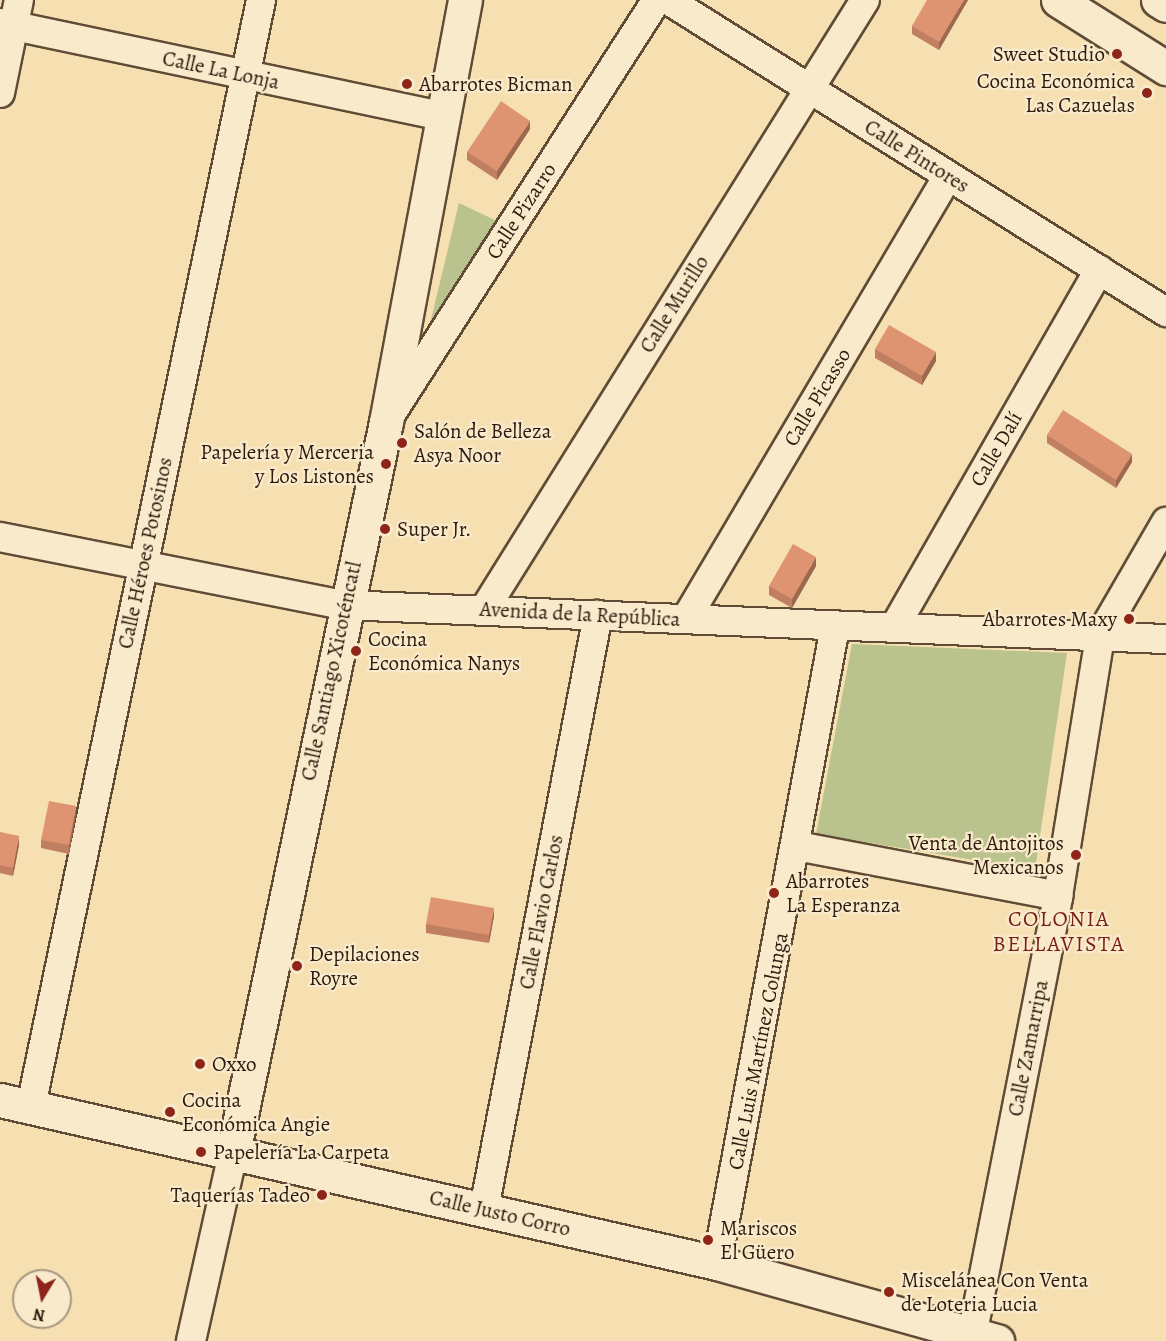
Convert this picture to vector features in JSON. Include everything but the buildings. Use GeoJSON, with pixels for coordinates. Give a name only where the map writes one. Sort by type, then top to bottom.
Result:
{"type":"FeatureCollection","features":[{"type":"Feature","properties":{"kind":"street","name":"Calle Héroes Potosinos"},"geometry":{"type":"LineString","coordinates":[[16,1103],[143,563],[261,0]]}},
{"type":"Feature","properties":{"kind":"street","name":"Calle Santiago Xicoténcatl"},"geometry":{"type":"LineString","coordinates":[[191,1341],[233,1153],[343,605],[386,423],[465,0]]}},
{"type":"Feature","properties":{"kind":"street","name":"Calle Pizarro"},"geometry":{"type":"LineString","coordinates":[[386,423],[657,0]]}},
{"type":"Feature","properties":{"kind":"street","name":"Calle Pintores"},"geometry":{"type":"LineString","coordinates":[[669,0],[1166,312]]}},
{"type":"Feature","properties":{"kind":"street","name":"Calle Murillo"},"geometry":{"type":"LineString","coordinates":[[484,609],[865,0]]}},
{"type":"Feature","properties":{"kind":"street"},"geometry":{"type":"LineString","coordinates":[[1059,0],[1166,68]]}},
{"type":"Feature","properties":{"kind":"street"},"geometry":{"type":"LineString","coordinates":[[1158,0],[1166,5]]}},
{"type":"Feature","properties":{"kind":"street","name":"Calle La Lonja"},"geometry":{"type":"LineString","coordinates":[[11,16],[246,76],[443,116]]}},
{"type":"Feature","properties":{"kind":"street"},"geometry":{"type":"LineString","coordinates":[[0,93],[11,16]]}},
{"type":"Feature","properties":{"kind":"street","name":"Calle Picasso"},"geometry":{"type":"LineString","coordinates":[[686,619],[948,176]]}},
{"type":"Feature","properties":{"kind":"street","name":"Calle Dalí"},"geometry":{"type":"LineString","coordinates":[[894,628],[1099,270]]}},
{"type":"Feature","properties":{"kind":"street","name":"Calle Zamarripa"},"geometry":{"type":"LineString","coordinates":[[980,1339],[1058,896],[1100,636],[1166,522]]}},
{"type":"Feature","properties":{"kind":"street","name":"Avenida de la República"},"geometry":{"type":"LineString","coordinates":[[0,537],[143,563],[343,605],[484,609],[836,627],[1166,639]]}},
{"type":"Feature","properties":{"kind":"street","name":"Calle Flavio Carlos"},"geometry":{"type":"LineString","coordinates":[[484,1209],[598,615]]}},
{"type":"Feature","properties":{"kind":"street","name":"Calle Luis Martínez Colunga"},"geometry":{"type":"LineString","coordinates":[[717,1263],[797,846],[836,627]]}},
{"type":"Feature","properties":{"kind":"street"},"geometry":{"type":"LineString","coordinates":[[797,846],[1058,896]]}},
{"type":"Feature","properties":{"kind":"street","name":"Calle Justo Corro"},"geometry":{"type":"LineString","coordinates":[[16,1103],[717,1263],[980,1339]]}},
{"type":"Feature","properties":{"kind":"green space"},"geometry":{"type":"Polygon","coordinates":[[[459,203],[501,223],[428,332],[459,203]]]}},
{"type":"Feature","properties":{"kind":"green space"},"geometry":{"type":"Polygon","coordinates":[[[852,644],[1067,653],[1035,870],[816,834],[852,644]]]}},
{"type":"Feature","properties":{"kind":"place","name":"Sweet Studio"},"geometry":{"type":"Point","coordinates":[1117,54]}},
{"type":"Feature","properties":{"kind":"place","name":"Abarrotes Bicman"},"geometry":{"type":"Point","coordinates":[407,84]}},
{"type":"Feature","properties":{"kind":"place","name":"Cocina Económica Las Cazuelas"},"geometry":{"type":"Point","coordinates":[1147,93]}},
{"type":"Feature","properties":{"kind":"place","name":"Salón de Belleza Asya Noor"},"geometry":{"type":"Point","coordinates":[402,443]}},
{"type":"Feature","properties":{"kind":"place","name":"Papelería y Merceria y Los Listones"},"geometry":{"type":"Point","coordinates":[386,464]}},
{"type":"Feature","properties":{"kind":"place","name":"Super Jr."},"geometry":{"type":"Point","coordinates":[385,529]}},
{"type":"Feature","properties":{"kind":"place","name":"Abarrotes Maxy"},"geometry":{"type":"Point","coordinates":[1129,619]}},
{"type":"Feature","properties":{"kind":"place","name":"Cocina Económica Nanys"},"geometry":{"type":"Point","coordinates":[356,651]}},
{"type":"Feature","properties":{"kind":"place","name":"Venta de Antojitos Mexicanos"},"geometry":{"type":"Point","coordinates":[1076,855]}},
{"type":"Feature","properties":{"kind":"place","name":"Abarrotes La Esperanza"},"geometry":{"type":"Point","coordinates":[774,893]}},
{"type":"Feature","properties":{"kind":"place","name":"Depilaciones Royre"},"geometry":{"type":"Point","coordinates":[297,966]}},
{"type":"Feature","properties":{"kind":"place","name":"Oxxo"},"geometry":{"type":"Point","coordinates":[200,1064]}},
{"type":"Feature","properties":{"kind":"place","name":"Cocina Económica Angie"},"geometry":{"type":"Point","coordinates":[170,1112]}},
{"type":"Feature","properties":{"kind":"place","name":"Papelería La Carpeta"},"geometry":{"type":"Point","coordinates":[201,1152]}},
{"type":"Feature","properties":{"kind":"place","name":"Taquerías Tadeo"},"geometry":{"type":"Point","coordinates":[322,1195]}},
{"type":"Feature","properties":{"kind":"place","name":"Mariscos El Güero"},"geometry":{"type":"Point","coordinates":[708,1240]}},
{"type":"Feature","properties":{"kind":"place","name":"Miscelánea Con Venta de Loteria Lucia"},"geometry":{"type":"Point","coordinates":[889,1292]}},
{"type":"Feature","properties":{"kind":"district","name":"COLONIA BELLAVISTA"},"geometry":{"type":"Point","coordinates":[1059,932]}}]}
